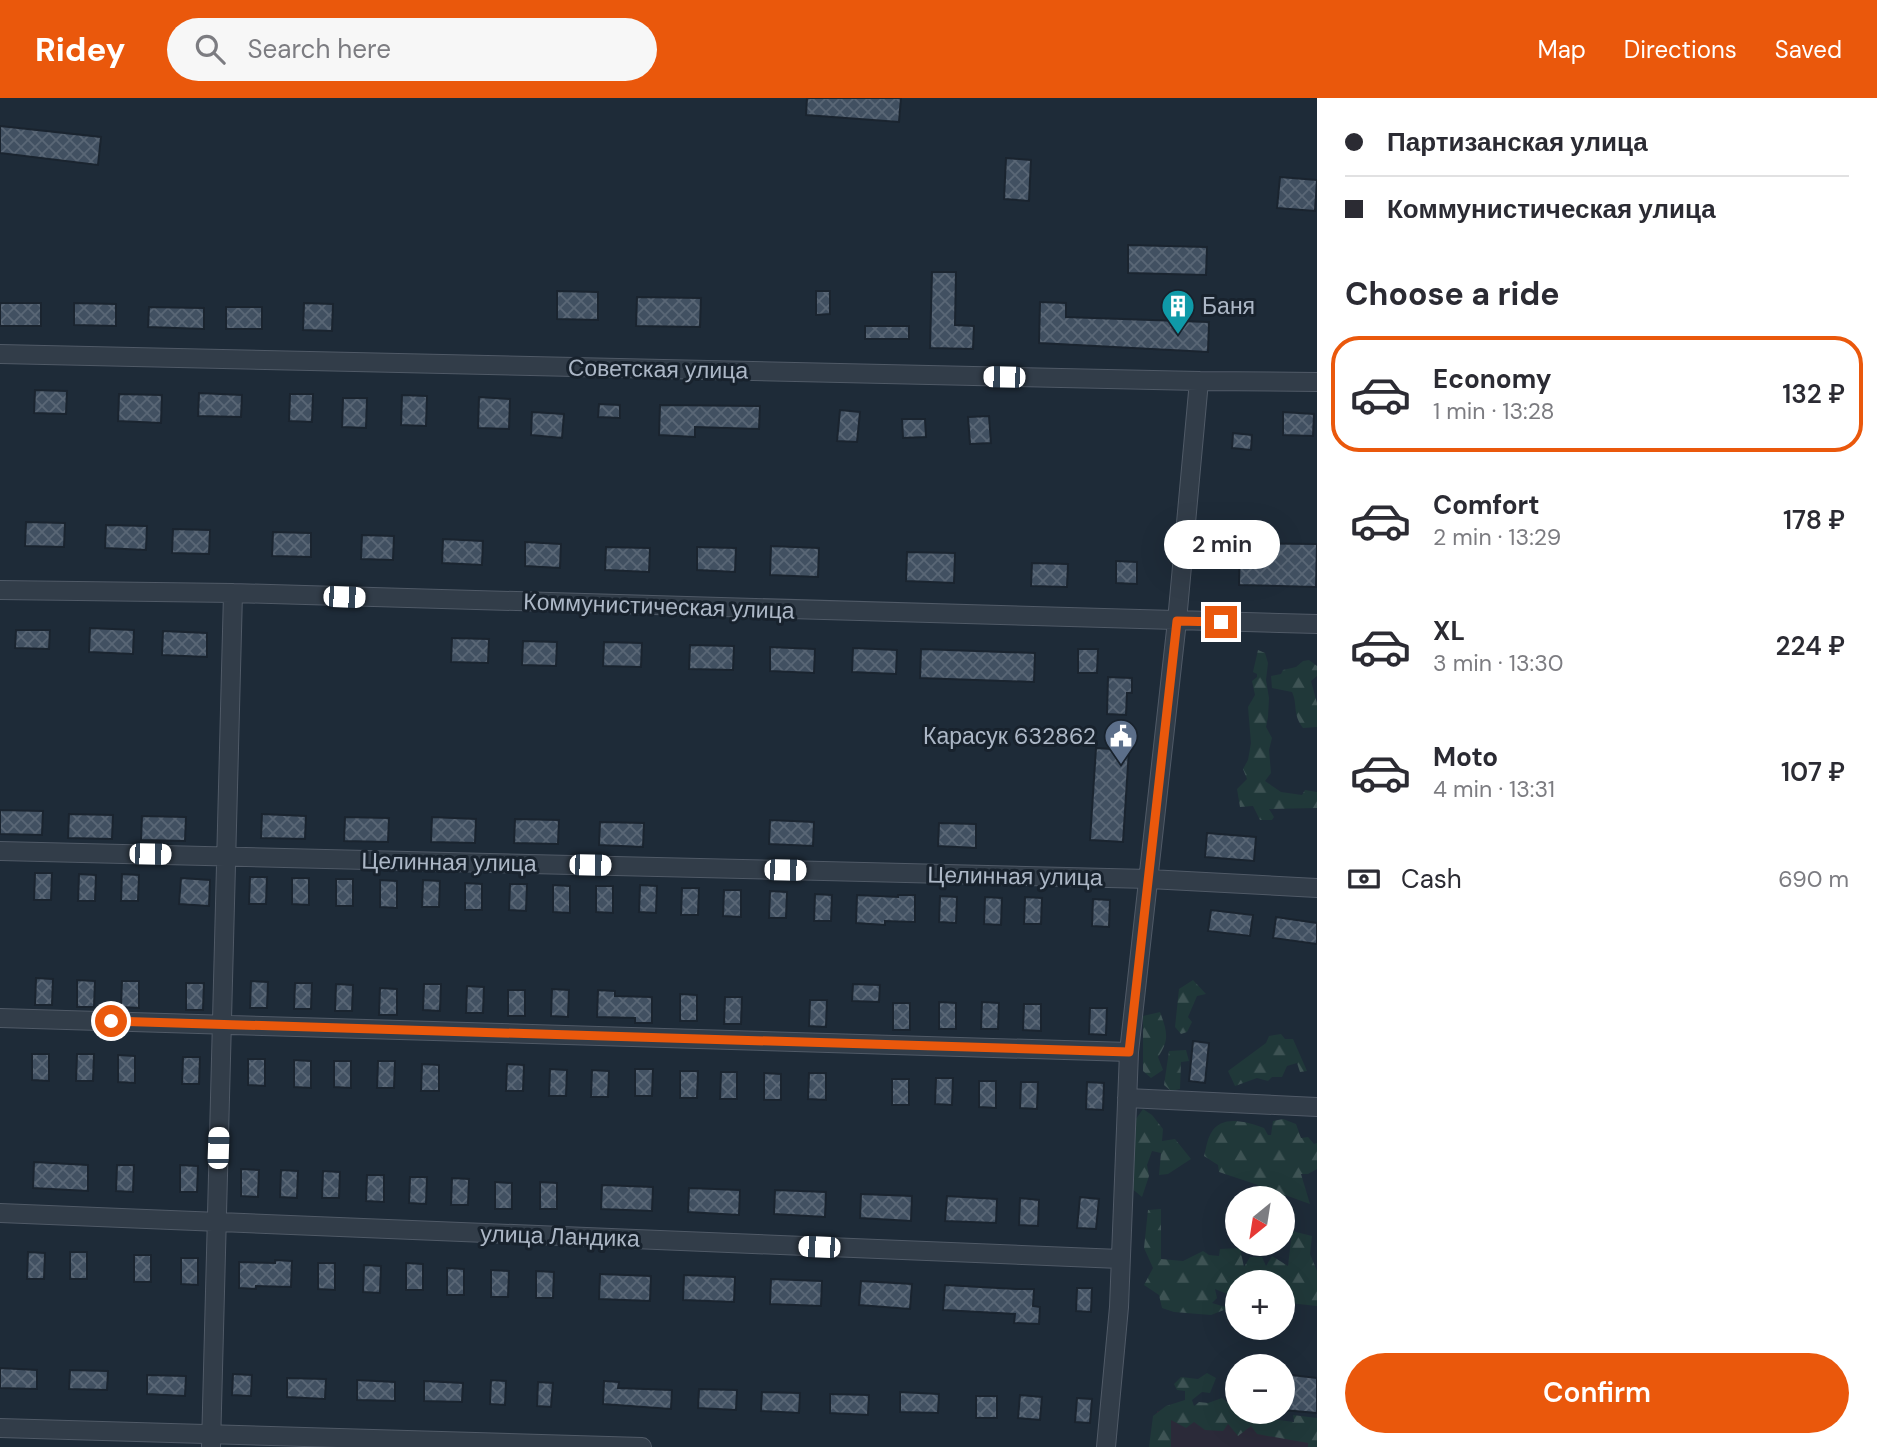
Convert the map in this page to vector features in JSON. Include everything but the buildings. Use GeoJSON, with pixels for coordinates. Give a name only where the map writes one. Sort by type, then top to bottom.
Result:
{"type":"FeatureCollection","features":[{"type":"Feature","properties":{"kind":"street","name":"Советская улица"},"geometry":{"type":"LineString","coordinates":[[0,354],[1317,382]]}},
{"type":"Feature","properties":{"kind":"street"},"geometry":{"type":"LineString","coordinates":[[1106,1447],[1119,1307],[1129,1052],[1177,621],[1199,381]]}},
{"type":"Feature","properties":{"kind":"street","name":"Коммунистическая улица"},"geometry":{"type":"LineString","coordinates":[[0,590],[233,593],[1317,624]]}},
{"type":"Feature","properties":{"kind":"street"},"geometry":{"type":"LineString","coordinates":[[211,1441],[233,593]]}},
{"type":"Feature","properties":{"kind":"street","name":"Целинная улица"},"geometry":{"type":"LineString","coordinates":[[0,851],[1149,879],[1317,888]]}},
{"type":"Feature","properties":{"kind":"street"},"geometry":{"type":"LineString","coordinates":[[0,1017],[1129,1052]]}},
{"type":"Feature","properties":{"kind":"street"},"geometry":{"type":"LineString","coordinates":[[1127,1098],[1317,1107]]}},
{"type":"Feature","properties":{"kind":"street","name":"улица Ландика"},"geometry":{"type":"LineString","coordinates":[[0,1213],[1120,1259]]}},
{"type":"Feature","properties":{"kind":"street"},"geometry":{"type":"LineString","coordinates":[[0,1427],[211,1441],[642,1447]]}},
{"type":"Feature","properties":{"kind":"shaded area"},"geometry":{"type":"Polygon","coordinates":[[[1157,1411],[1225,1418],[1225,1424],[1317,1427],[1317,1447],[1154,1447],[1157,1411]]]}},
{"type":"Feature","properties":{"kind":"green space"},"geometry":{"type":"Polygon","coordinates":[[[1258,650],[1265,653],[1268,663],[1266,727],[1272,738],[1269,750],[1271,773],[1265,781],[1281,792],[1302,795],[1305,790],[1317,792],[1317,808],[1269,809],[1274,817],[1272,820],[1260,820],[1253,806],[1240,807],[1237,789],[1247,779],[1243,769],[1248,760],[1251,743],[1248,707],[1255,695],[1252,681],[1257,677],[1253,672],[1258,650]]]}},
{"type":"Feature","properties":{"kind":"green space"},"geometry":{"type":"Polygon","coordinates":[[[1309,660],[1317,666],[1317,676],[1311,681],[1317,703],[1317,727],[1303,728],[1297,718],[1292,692],[1272,688],[1271,676],[1309,660]]]}},
{"type":"Feature","properties":{"kind":"green space"},"geometry":{"type":"Polygon","coordinates":[[[1193,980],[1206,994],[1197,996],[1188,1017],[1192,1022],[1187,1032],[1181,1034],[1175,1027],[1179,989],[1193,980]]]}},
{"type":"Feature","properties":{"kind":"green space"},"geometry":{"type":"Polygon","coordinates":[[[1160,1012],[1166,1035],[1158,1057],[1163,1070],[1151,1078],[1143,1071],[1143,1016],[1160,1012]]]}},
{"type":"Feature","properties":{"kind":"green space"},"geometry":{"type":"Polygon","coordinates":[[[1281,1034],[1285,1039],[1293,1039],[1307,1071],[1300,1072],[1297,1063],[1287,1066],[1282,1077],[1272,1077],[1268,1081],[1257,1078],[1235,1086],[1228,1071],[1266,1043],[1269,1036],[1281,1034]]]}},
{"type":"Feature","properties":{"kind":"green space"},"geometry":{"type":"Polygon","coordinates":[[[1186,1050],[1189,1061],[1181,1062],[1180,1089],[1171,1091],[1164,1085],[1169,1051],[1186,1050]]]}},
{"type":"Feature","properties":{"kind":"green space"},"geometry":{"type":"Polygon","coordinates":[[[1143,1109],[1152,1115],[1163,1129],[1162,1141],[1175,1139],[1191,1159],[1168,1174],[1159,1175],[1161,1153],[1152,1151],[1147,1165],[1149,1176],[1142,1197],[1130,1187],[1131,1126],[1143,1109]]]}},
{"type":"Feature","properties":{"kind":"green space"},"geometry":{"type":"Polygon","coordinates":[[[1283,1119],[1296,1124],[1301,1138],[1308,1137],[1314,1144],[1317,1143],[1317,1169],[1301,1174],[1310,1204],[1295,1199],[1295,1186],[1257,1186],[1219,1172],[1218,1165],[1204,1156],[1211,1133],[1222,1123],[1235,1121],[1250,1124],[1264,1128],[1268,1135],[1271,1135],[1273,1121],[1283,1119]]]}},
{"type":"Feature","properties":{"kind":"green space"},"geometry":{"type":"Polygon","coordinates":[[[1161,1209],[1161,1259],[1183,1261],[1203,1251],[1219,1256],[1220,1249],[1225,1249],[1225,1256],[1242,1256],[1244,1267],[1250,1257],[1262,1257],[1266,1266],[1272,1256],[1288,1266],[1289,1256],[1295,1256],[1295,1232],[1312,1236],[1310,1254],[1317,1271],[1317,1306],[1295,1304],[1295,1270],[1225,1270],[1225,1293],[1215,1289],[1217,1298],[1212,1303],[1225,1307],[1225,1310],[1211,1315],[1174,1312],[1162,1308],[1159,1295],[1144,1285],[1153,1268],[1144,1248],[1148,1210],[1161,1209]]]}},
{"type":"Feature","properties":{"kind":"green space"},"geometry":{"type":"Polygon","coordinates":[[[1207,1373],[1216,1378],[1210,1393],[1202,1392],[1192,1400],[1194,1406],[1199,1402],[1208,1403],[1222,1398],[1225,1400],[1225,1424],[1228,1424],[1223,1431],[1205,1430],[1194,1422],[1186,1428],[1171,1420],[1171,1447],[1149,1447],[1153,1416],[1166,1406],[1185,1400],[1185,1391],[1177,1390],[1174,1384],[1181,1377],[1198,1379],[1207,1373]]]}},
{"type":"Feature","properties":{"kind":"green space"},"geometry":{"type":"Polygon","coordinates":[[[1295,1415],[1317,1418],[1317,1447],[1257,1434],[1251,1426],[1238,1436],[1228,1424],[1295,1424],[1295,1415]]]}},
{"type":"Feature","properties":{"kind":"place","name":"Баня"},"geometry":{"type":"Point","coordinates":[1178,336]}},
{"type":"Feature","properties":{"kind":"place","name":"Карасук 632862"},"geometry":{"type":"Point","coordinates":[1121,766]}},
{"type":"Feature","properties":{"kind":"route"},"geometry":{"type":"LineString","coordinates":[[111,1021],[1129,1052],[1177,621],[1221,622]]}}]}
